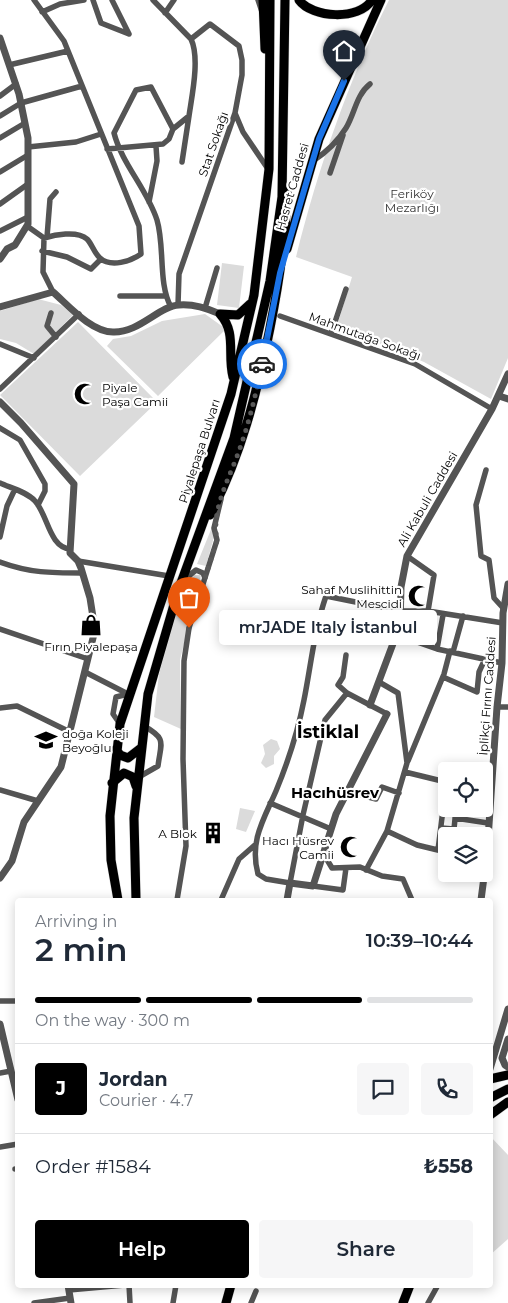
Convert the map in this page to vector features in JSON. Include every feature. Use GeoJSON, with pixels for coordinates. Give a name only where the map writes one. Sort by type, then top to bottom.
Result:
{"type":"FeatureCollection","features":[{"type":"Feature","properties":{"kind":"main road"},"geometry":{"type":"LineString","coordinates":[[262,0],[263,38],[269,61]]}},
{"type":"Feature","properties":{"kind":"main road","name":"Piyalepaşa Bulvarı"},"geometry":{"type":"LineString","coordinates":[[118,898],[111,860],[112,783],[120,724],[128,694],[210,462],[234,380],[253,299],[267,200],[270,0]]}},
{"type":"Feature","properties":{"kind":"main road","name":"Piyalepaşa Bulvarı"},"geometry":{"type":"LineString","coordinates":[[136,898],[134,818],[137,778],[148,694],[164,632],[179,586],[234,438],[264,313],[276,248],[282,197],[285,0]]}},
{"type":"Feature","properties":{"kind":"main road"},"geometry":{"type":"LineString","coordinates":[[299,0],[306,8],[317,12],[335,13],[360,11],[372,0]]}},
{"type":"Feature","properties":{"kind":"main road","name":"Hasret Caddesi"},"geometry":{"type":"LineString","coordinates":[[280,273],[327,118],[381,0]]}},
{"type":"Feature","properties":{"kind":"main road"},"geometry":{"type":"LineString","coordinates":[[197,537],[224,489],[249,419],[280,273],[287,190],[284,122]]}},
{"type":"Feature","properties":{"kind":"main road"},"geometry":{"type":"LineString","coordinates":[[220,314],[238,316],[244,312],[253,299]]}},
{"type":"Feature","properties":{"kind":"main road"},"geometry":{"type":"LineString","coordinates":[[220,314],[227,321],[232,337],[230,367],[234,380]]}},
{"type":"Feature","properties":{"kind":"main road"},"geometry":{"type":"LineString","coordinates":[[116,749],[120,755],[128,758],[141,748]]}},
{"type":"Feature","properties":{"kind":"main road"},"geometry":{"type":"LineString","coordinates":[[112,783],[124,773],[132,777],[136,788]]}},
{"type":"Feature","properties":{"kind":"main road"},"geometry":{"type":"LineString","coordinates":[[493,1078],[508,1075]]}},
{"type":"Feature","properties":{"kind":"main road"},"geometry":{"type":"LineString","coordinates":[[493,1096],[508,1089]]}},
{"type":"Feature","properties":{"kind":"main road"},"geometry":{"type":"LineString","coordinates":[[493,1114],[508,1102]]}},
{"type":"Feature","properties":{"kind":"main road"},"geometry":{"type":"LineString","coordinates":[[226,1303],[230,1288]]}},
{"type":"Feature","properties":{"kind":"main road"},"geometry":{"type":"LineString","coordinates":[[403,1303],[409,1288]]}},
{"type":"Feature","properties":{"kind":"street"},"geometry":{"type":"LineString","coordinates":[[34,0],[64,41],[139,226],[141,254],[133,259],[121,262],[101,259],[86,238],[80,235],[55,235],[46,238]]}},
{"type":"Feature","properties":{"kind":"street"},"geometry":{"type":"LineString","coordinates":[[42,12],[60,4],[84,0]]}},
{"type":"Feature","properties":{"kind":"street"},"geometry":{"type":"LineString","coordinates":[[94,0],[101,23],[129,34],[112,0]]}},
{"type":"Feature","properties":{"kind":"street"},"geometry":{"type":"LineString","coordinates":[[153,0],[191,40],[194,47],[193,90],[182,162]]}},
{"type":"Feature","properties":{"kind":"street"},"geometry":{"type":"LineString","coordinates":[[165,13],[174,0]]}},
{"type":"Feature","properties":{"kind":"street"},"geometry":{"type":"LineString","coordinates":[[258,0],[263,12]]}},
{"type":"Feature","properties":{"kind":"street","name":"Stat Sokağı"},"geometry":{"type":"LineString","coordinates":[[175,306],[179,274],[235,113],[242,75],[242,60],[239,46],[210,24],[191,40]]}},
{"type":"Feature","properties":{"kind":"street"},"geometry":{"type":"LineString","coordinates":[[0,38],[1,47],[16,84],[21,104],[28,151],[27,226],[15,245],[8,249],[0,259]]}},
{"type":"Feature","properties":{"kind":"street"},"geometry":{"type":"LineString","coordinates":[[9,65],[68,51]]}},
{"type":"Feature","properties":{"kind":"street"},"geometry":{"type":"LineString","coordinates":[[0,96],[16,84]]}},
{"type":"Feature","properties":{"kind":"street"},"geometry":{"type":"LineString","coordinates":[[330,173],[346,128],[360,97],[370,84]]}},
{"type":"Feature","properties":{"kind":"street"},"geometry":{"type":"LineString","coordinates":[[0,116],[21,104],[82,86]]}},
{"type":"Feature","properties":{"kind":"street"},"geometry":{"type":"LineString","coordinates":[[173,129],[151,87],[136,90],[114,133],[118,148],[156,218],[162,241],[165,296],[175,306]]}},
{"type":"Feature","properties":{"kind":"street"},"geometry":{"type":"LineString","coordinates":[[235,113],[243,132],[268,169]]}},
{"type":"Feature","properties":{"kind":"street"},"geometry":{"type":"LineString","coordinates":[[108,149],[163,144],[169,139],[173,129],[189,116]]}},
{"type":"Feature","properties":{"kind":"street"},"geometry":{"type":"LineString","coordinates":[[0,138],[25,123]]}},
{"type":"Feature","properties":{"kind":"street"},"geometry":{"type":"LineString","coordinates":[[313,161],[323,154],[346,128]]}},
{"type":"Feature","properties":{"kind":"street"},"geometry":{"type":"LineString","coordinates":[[0,172],[28,151],[68,144],[101,134]]}},
{"type":"Feature","properties":{"kind":"street"},"geometry":{"type":"LineString","coordinates":[[149,202],[157,161],[156,146]]}},
{"type":"Feature","properties":{"kind":"street"},"geometry":{"type":"LineString","coordinates":[[0,204],[28,184]]}},
{"type":"Feature","properties":{"kind":"street"},"geometry":{"type":"LineString","coordinates":[[56,192],[50,199],[46,238],[42,250],[42,272],[53,292],[93,325],[112,332],[132,329],[175,306],[205,308],[220,314]]}},
{"type":"Feature","properties":{"kind":"street"},"geometry":{"type":"LineString","coordinates":[[0,231],[28,217]]}},
{"type":"Feature","properties":{"kind":"street"},"geometry":{"type":"LineString","coordinates":[[27,226],[46,238]]}},
{"type":"Feature","properties":{"kind":"street"},"geometry":{"type":"LineString","coordinates":[[42,250],[68,257],[91,268],[101,259]]}},
{"type":"Feature","properties":{"kind":"street"},"geometry":{"type":"LineString","coordinates":[[205,308],[217,268]]}},
{"type":"Feature","properties":{"kind":"street"},"geometry":{"type":"LineString","coordinates":[[331,334],[346,289]]}},
{"type":"Feature","properties":{"kind":"street"},"geometry":{"type":"LineString","coordinates":[[0,307],[53,292]]}},
{"type":"Feature","properties":{"kind":"street"},"geometry":{"type":"LineString","coordinates":[[120,296],[165,296]]}},
{"type":"Feature","properties":{"kind":"street"},"geometry":{"type":"LineString","coordinates":[[51,313],[47,326],[56,337]]}},
{"type":"Feature","properties":{"kind":"street"},"geometry":{"type":"LineString","coordinates":[[0,389],[79,314]]}},
{"type":"Feature","properties":{"kind":"street","name":"Mahmutağa Sokağı"},"geometry":{"type":"LineString","coordinates":[[280,316],[415,364],[492,409]]}},
{"type":"Feature","properties":{"kind":"street"},"geometry":{"type":"LineString","coordinates":[[0,344],[34,358]]}},
{"type":"Feature","properties":{"kind":"street","name":"Ali Kabuli Caddesi"},"geometry":{"type":"LineString","coordinates":[[370,705],[400,625],[401,587],[407,556],[492,409],[508,374]]}},
{"type":"Feature","properties":{"kind":"street"},"geometry":{"type":"LineString","coordinates":[[499,396],[508,398]]}},
{"type":"Feature","properties":{"kind":"street"},"geometry":{"type":"LineString","coordinates":[[0,402],[3,408],[21,423],[74,484],[70,553],[78,561],[82,573],[95,630],[60,767],[24,822],[12,861],[0,878]]}},
{"type":"Feature","properties":{"kind":"street"},"geometry":{"type":"LineString","coordinates":[[0,428],[20,440],[45,484],[45,491],[38,506]]}},
{"type":"Feature","properties":{"kind":"street"},"geometry":{"type":"LineString","coordinates":[[486,470],[476,505],[481,556],[489,560],[494,598],[505,611]]}},
{"type":"Feature","properties":{"kind":"street"},"geometry":{"type":"LineString","coordinates":[[0,484],[15,489],[34,500],[56,543],[63,548],[70,549]]}},
{"type":"Feature","properties":{"kind":"street"},"geometry":{"type":"LineString","coordinates":[[0,537],[7,506],[15,489]]}},
{"type":"Feature","properties":{"kind":"street"},"geometry":{"type":"LineString","coordinates":[[177,898],[186,846],[184,661],[189,628],[217,540],[214,528],[224,489]]}},
{"type":"Feature","properties":{"kind":"street"},"geometry":{"type":"LineString","coordinates":[[407,556],[434,575],[428,611]]}},
{"type":"Feature","properties":{"kind":"street"},"geometry":{"type":"LineString","coordinates":[[78,561],[169,576]]}},
{"type":"Feature","properties":{"kind":"street"},"geometry":{"type":"LineString","coordinates":[[0,562],[25,571],[47,574],[82,573]]}},
{"type":"Feature","properties":{"kind":"street"},"geometry":{"type":"LineString","coordinates":[[179,586],[196,570],[200,570],[205,578]]}},
{"type":"Feature","properties":{"kind":"street","name":"İplikçi Fırını Caddesi"},"geometry":{"type":"LineString","coordinates":[[491,762],[502,663],[503,623],[508,584]]}},
{"type":"Feature","properties":{"kind":"street"},"geometry":{"type":"LineString","coordinates":[[346,868],[343,890],[266,879],[258,874],[256,844],[261,820],[288,760],[304,701],[313,638],[326,596],[400,611],[428,611],[443,615],[463,616],[503,623]]}},
{"type":"Feature","properties":{"kind":"street"},"geometry":{"type":"LineString","coordinates":[[437,649],[443,615]]}},
{"type":"Feature","properties":{"kind":"street"},"geometry":{"type":"LineString","coordinates":[[366,870],[387,831],[407,763],[443,677],[463,616]]}},
{"type":"Feature","properties":{"kind":"street"},"geometry":{"type":"LineString","coordinates":[[0,629],[88,659]]}},
{"type":"Feature","properties":{"kind":"street"},"geometry":{"type":"LineString","coordinates":[[397,634],[437,649],[502,663]]}},
{"type":"Feature","properties":{"kind":"street"},"geometry":{"type":"LineString","coordinates":[[313,886],[331,828],[346,791],[387,714],[347,693],[338,685],[343,678],[346,655]]}},
{"type":"Feature","properties":{"kind":"street"},"geometry":{"type":"LineString","coordinates":[[443,677],[477,692],[480,672],[485,659]]}},
{"type":"Feature","properties":{"kind":"street"},"geometry":{"type":"LineString","coordinates":[[85,672],[128,694]]}},
{"type":"Feature","properties":{"kind":"street"},"geometry":{"type":"LineString","coordinates":[[379,682],[398,693],[407,763]]}},
{"type":"Feature","properties":{"kind":"street"},"geometry":{"type":"LineString","coordinates":[[287,898],[303,815],[326,720],[347,693]]}},
{"type":"Feature","properties":{"kind":"street"},"geometry":{"type":"LineString","coordinates":[[0,708],[18,706],[70,732]]}},
{"type":"Feature","properties":{"kind":"street"},"geometry":{"type":"LineString","coordinates":[[497,707],[508,707]]}},
{"type":"Feature","properties":{"kind":"street"},"geometry":{"type":"LineString","coordinates":[[137,778],[158,766],[161,741],[158,734],[144,726]]}},
{"type":"Feature","properties":{"kind":"street"},"geometry":{"type":"LineString","coordinates":[[405,772],[438,781]]}},
{"type":"Feature","properties":{"kind":"street"},"geometry":{"type":"LineString","coordinates":[[346,791],[376,799],[382,787],[399,793]]}},
{"type":"Feature","properties":{"kind":"street"},"geometry":{"type":"LineString","coordinates":[[0,790],[38,801]]}},
{"type":"Feature","properties":{"kind":"street"},"geometry":{"type":"LineString","coordinates":[[270,803],[331,828]]}},
{"type":"Feature","properties":{"kind":"street","name":"İplikçi Fırını Caddesi"},"geometry":{"type":"LineString","coordinates":[[488,817],[488,827]]}},
{"type":"Feature","properties":{"kind":"street"},"geometry":{"type":"LineString","coordinates":[[454,827],[455,818],[488,823]]}},
{"type":"Feature","properties":{"kind":"street"},"geometry":{"type":"LineString","coordinates":[[387,831],[417,845],[438,850]]}},
{"type":"Feature","properties":{"kind":"street"},"geometry":{"type":"LineString","coordinates":[[222,898],[238,858],[256,844]]}},
{"type":"Feature","properties":{"kind":"street"},"geometry":{"type":"LineString","coordinates":[[323,853],[332,868],[360,867],[382,876],[403,879],[411,898]]}},
{"type":"Feature","properties":{"kind":"street","name":"İplikçi Fırını Caddesi"},"geometry":{"type":"LineString","coordinates":[[481,898],[483,882]]}},
{"type":"Feature","properties":{"kind":"street"},"geometry":{"type":"LineString","coordinates":[[0,1001],[15,1001]]}},
{"type":"Feature","properties":{"kind":"street"},"geometry":{"type":"LineString","coordinates":[[508,1009],[493,1058],[497,1063],[502,1058],[508,1039]]}},
{"type":"Feature","properties":{"kind":"street"},"geometry":{"type":"LineString","coordinates":[[0,1024],[15,1088]]}},
{"type":"Feature","properties":{"kind":"street"},"geometry":{"type":"LineString","coordinates":[[502,1058],[508,1067]]}},
{"type":"Feature","properties":{"kind":"street"},"geometry":{"type":"LineString","coordinates":[[0,1073],[11,1071]]}},
{"type":"Feature","properties":{"kind":"street"},"geometry":{"type":"LineString","coordinates":[[0,1147],[15,1144]]}},
{"type":"Feature","properties":{"kind":"street"},"geometry":{"type":"LineString","coordinates":[[34,1303],[70,1301],[68,1288]]}},
{"type":"Feature","properties":{"kind":"street"},"geometry":{"type":"LineString","coordinates":[[129,1288],[130,1303]]}},
{"type":"Feature","properties":{"kind":"street"},"geometry":{"type":"LineString","coordinates":[[173,1303],[176,1288]]}},
{"type":"Feature","properties":{"kind":"street"},"geometry":{"type":"LineString","coordinates":[[428,1303],[436,1288]]}},
{"type":"Feature","properties":{"kind":"street"},"geometry":{"type":"LineString","coordinates":[[252,1303],[256,1291]]}},
{"type":"Feature","properties":{"kind":"green space","name":"Feriköy Mezarlığı"},"geometry":{"type":"Polygon","coordinates":[[[389,0],[508,0],[508,358],[491,399],[424,362],[337,326],[352,277],[296,257],[314,191],[335,126],[360,62],[389,0]]]}},
{"type":"Feature","properties":{"kind":"green space"},"geometry":{"type":"Polygon","coordinates":[[[222,263],[244,266],[239,308],[217,305],[222,263]]]}},
{"type":"Feature","properties":{"kind":"green space"},"geometry":{"type":"Polygon","coordinates":[[[38,299],[61,305],[73,315],[34,354],[16,343],[0,339],[0,311],[38,299]]]}},
{"type":"Feature","properties":{"kind":"green space"},"geometry":{"type":"Polygon","coordinates":[[[205,314],[226,329],[158,396],[107,346],[113,339],[131,336],[162,321],[205,314]]]}},
{"type":"Feature","properties":{"kind":"green space"},"geometry":{"type":"Polygon","coordinates":[[[78,322],[157,402],[80,476],[0,395],[78,322]]]}},
{"type":"Feature","properties":{"kind":"green space"},"geometry":{"type":"Polygon","coordinates":[[[212,527],[214,537],[206,566],[197,564],[212,527]]]}},
{"type":"Feature","properties":{"kind":"green space"},"geometry":{"type":"Polygon","coordinates":[[[194,575],[201,575],[180,660],[181,729],[154,717],[159,674],[172,623],[181,597],[189,590],[194,575]]]}},
{"type":"Feature","properties":{"kind":"green space"},"geometry":{"type":"Polygon","coordinates":[[[271,739],[277,741],[280,749],[274,756],[274,764],[266,768],[261,763],[265,754],[263,745],[271,739]]]}},
{"type":"Feature","properties":{"kind":"green space"},"geometry":{"type":"Polygon","coordinates":[[[240,808],[255,811],[246,832],[236,829],[240,808]]]}},
{"type":"Feature","properties":{"kind":"green space"},"geometry":{"type":"Polygon","coordinates":[[[493,1139],[508,1155],[508,1239],[493,1252],[493,1139]]]}},
{"type":"Feature","properties":{"kind":"way so far"},"geometry":{"type":"LineString","coordinates":[[189,628],[217,540],[214,528],[224,489],[249,419],[262,364]]}},
{"type":"Feature","properties":{"kind":"place","name":"Piyale Paşa Camii"},"geometry":{"type":"Point","coordinates":[85,394]}},
{"type":"Feature","properties":{"kind":"place","name":"Sahaf Muslihittin Mescidi"},"geometry":{"type":"Point","coordinates":[419,596]}},
{"type":"Feature","properties":{"kind":"place","name":"Fırın Piyalepaşa"},"geometry":{"type":"Point","coordinates":[91,625]}},
{"type":"Feature","properties":{"kind":"place","name":"mrJADE Italy İstanbul"},"geometry":{"type":"Point","coordinates":[189,628]}},
{"type":"Feature","properties":{"kind":"place","name":"doğa Koleji Beyoğlu"},"geometry":{"type":"Point","coordinates":[46,740]}},
{"type":"Feature","properties":{"kind":"place","name":"A Blok"},"geometry":{"type":"Point","coordinates":[213,833]}},
{"type":"Feature","properties":{"kind":"place","name":"Hacı Hüsrev Camii"},"geometry":{"type":"Point","coordinates":[351,847]}},
{"type":"Feature","properties":{"kind":"district","name":"İstiklal"},"geometry":{"type":"Point","coordinates":[328,732]}},
{"type":"Feature","properties":{"kind":"district","name":"Hacıhüsrev"},"geometry":{"type":"Point","coordinates":[335,792]}},
{"type":"Feature","properties":{"kind":"route"},"geometry":{"type":"LineString","coordinates":[[262,364],[280,273],[319,139],[344,81]]}}]}
